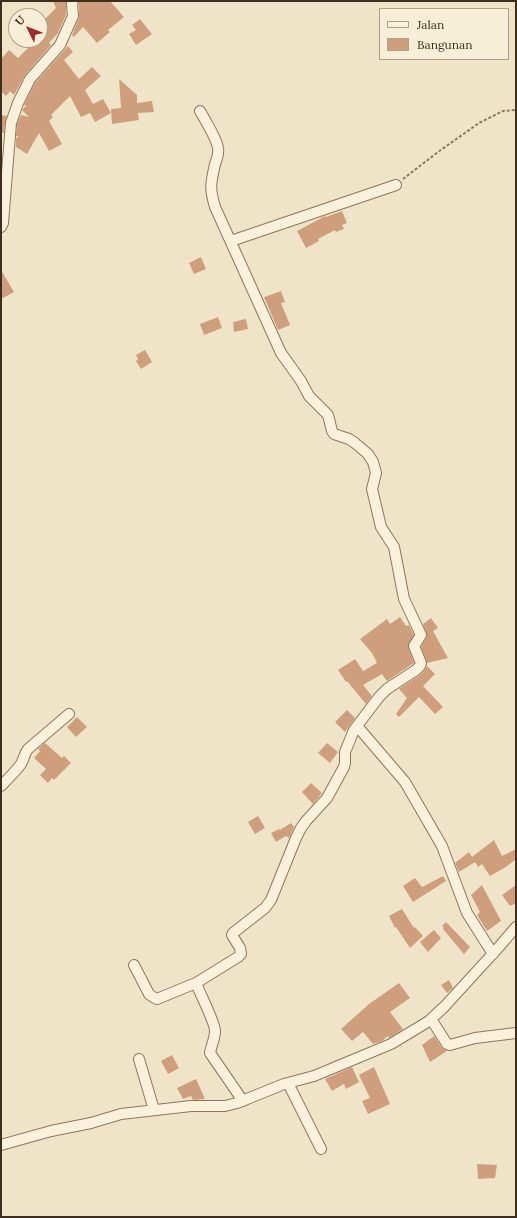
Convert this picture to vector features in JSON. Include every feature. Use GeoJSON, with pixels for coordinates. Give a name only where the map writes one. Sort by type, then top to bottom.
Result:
{"type":"FeatureCollection","features":[{"type":"Feature","properties":{"kind":"street"},"geometry":{"type":"LineString","coordinates":[[1,227],[4,223],[11,123],[18,103],[30,79],[60,45],[73,16],[73,1]]}},
{"type":"Feature","properties":{"kind":"street"},"geometry":{"type":"LineString","coordinates":[[134,965],[149,994],[157,998],[196,983],[241,954],[240,948],[232,935],[233,933],[265,908],[271,900],[301,828],[327,798],[344,767],[345,752],[352,733],[379,697],[387,689],[416,670],[420,666],[421,662],[414,646],[421,635],[404,599],[394,547],[381,527],[372,489],[376,473],[373,462],[368,454],[355,443],[349,439],[334,434],[328,415],[309,396],[301,381],[281,353],[215,207],[211,193],[211,182],[218,154],[218,148],[200,111]]}},
{"type":"Feature","properties":{"kind":"street"},"geometry":{"type":"LineString","coordinates":[[231,241],[396,185]]}},
{"type":"Feature","properties":{"kind":"street"},"geometry":{"type":"LineString","coordinates":[[1,786],[20,766],[28,749],[69,714]]}},
{"type":"Feature","properties":{"kind":"street"},"geometry":{"type":"LineString","coordinates":[[357,726],[405,782],[442,846],[467,913],[493,954]]}},
{"type":"Feature","properties":{"kind":"street"},"geometry":{"type":"LineString","coordinates":[[1,1145],[52,1131],[91,1123],[121,1114],[191,1106],[225,1106],[288,1082],[314,1076],[391,1044],[431,1019],[445,1006],[516,927]]}},
{"type":"Feature","properties":{"kind":"street"},"geometry":{"type":"LineString","coordinates":[[196,983],[214,1027],[215,1036],[210,1053],[243,1100]]}},
{"type":"Feature","properties":{"kind":"street"},"geometry":{"type":"LineString","coordinates":[[431,1019],[447,1044],[450,1045],[475,1038],[516,1033]]}},
{"type":"Feature","properties":{"kind":"street"},"geometry":{"type":"LineString","coordinates":[[139,1059],[154,1110]]}},
{"type":"Feature","properties":{"kind":"street"},"geometry":{"type":"LineString","coordinates":[[288,1082],[321,1149]]}},
{"type":"Feature","properties":{"kind":"path"},"geometry":{"type":"LineString","coordinates":[[396,185],[438,152],[479,123],[503,111],[516,110]]}},
{"type":"Feature","properties":{"kind":"building"},"geometry":{"type":"Polygon","coordinates":[[[53,1],[66,1],[66,15],[58,33],[49,43],[51,45],[25,75],[14,95],[10,91],[6,96],[1,91],[1,59],[9,50],[18,58],[28,48],[48,48],[48,16],[56,8],[53,1]]]}},
{"type":"Feature","properties":{"kind":"building"},"geometry":{"type":"Polygon","coordinates":[[[79,1],[110,1],[124,17],[108,30],[110,32],[97,43],[83,27],[74,37],[72,35],[79,18],[79,1]]]}},
{"type":"Feature","properties":{"kind":"building"},"geometry":{"type":"Polygon","coordinates":[[[140,19],[152,34],[136,45],[129,34],[136,30],[132,25],[140,19]]]}},
{"type":"Feature","properties":{"kind":"building"},"geometry":{"type":"Polygon","coordinates":[[[68,46],[73,52],[64,60],[79,79],[92,67],[101,76],[85,90],[93,104],[103,99],[111,113],[95,122],[90,113],[81,117],[70,96],[51,115],[53,117],[49,121],[62,144],[49,151],[39,133],[27,154],[16,147],[16,139],[18,136],[16,136],[17,124],[21,115],[29,117],[22,110],[26,106],[24,105],[35,83],[68,46]]]}},
{"type":"Feature","properties":{"kind":"building"},"geometry":{"type":"Polygon","coordinates":[[[119,79],[137,95],[137,103],[152,101],[154,112],[138,113],[139,120],[112,124],[111,109],[121,108],[119,79]]]}},
{"type":"Feature","properties":{"kind":"building"},"geometry":{"type":"Polygon","coordinates":[[[1,115],[7,116],[4,133],[1,132],[1,115]]]}},
{"type":"Feature","properties":{"kind":"building"},"geometry":{"type":"Polygon","coordinates":[[[342,211],[347,223],[342,225],[344,229],[336,232],[335,230],[318,239],[319,241],[306,248],[297,231],[325,216],[326,217],[342,211]]]}},
{"type":"Feature","properties":{"kind":"building"},"geometry":{"type":"Polygon","coordinates":[[[201,257],[206,269],[194,274],[189,263],[201,257]]]}},
{"type":"Feature","properties":{"kind":"building"},"geometry":{"type":"Polygon","coordinates":[[[1,270],[14,292],[1,299],[1,270]]]}},
{"type":"Feature","properties":{"kind":"building"},"geometry":{"type":"Polygon","coordinates":[[[281,291],[285,302],[281,303],[290,325],[278,330],[264,297],[281,291]]]}},
{"type":"Feature","properties":{"kind":"building"},"geometry":{"type":"Polygon","coordinates":[[[218,317],[222,328],[204,335],[200,324],[218,317]]]}},
{"type":"Feature","properties":{"kind":"building"},"geometry":{"type":"Polygon","coordinates":[[[246,319],[248,329],[234,332],[233,322],[246,319]]]}},
{"type":"Feature","properties":{"kind":"building"},"geometry":{"type":"Polygon","coordinates":[[[145,350],[152,362],[141,369],[136,361],[138,359],[136,355],[145,350]]]}},
{"type":"Feature","properties":{"kind":"building"},"geometry":{"type":"Polygon","coordinates":[[[400,617],[406,626],[409,625],[414,635],[408,646],[414,663],[387,681],[382,674],[363,685],[372,696],[366,704],[347,681],[346,682],[338,670],[355,659],[363,671],[377,663],[372,653],[360,639],[387,619],[390,624],[400,617]]]}},
{"type":"Feature","properties":{"kind":"building"},"geometry":{"type":"Polygon","coordinates":[[[431,618],[438,628],[433,631],[448,658],[427,663],[421,647],[427,636],[423,624],[431,618]]]}},
{"type":"Feature","properties":{"kind":"building"},"geometry":{"type":"Polygon","coordinates":[[[427,666],[435,674],[423,686],[443,707],[435,714],[419,697],[399,717],[396,714],[407,698],[399,689],[420,675],[427,666]]]}},
{"type":"Feature","properties":{"kind":"building"},"geometry":{"type":"Polygon","coordinates":[[[347,710],[355,718],[345,732],[335,722],[347,710]]]}},
{"type":"Feature","properties":{"kind":"building"},"geometry":{"type":"Polygon","coordinates":[[[77,717],[87,727],[76,737],[67,727],[77,717]]]}},
{"type":"Feature","properties":{"kind":"building"},"geometry":{"type":"Polygon","coordinates":[[[45,743],[62,758],[64,756],[71,763],[54,780],[52,778],[48,783],[40,775],[46,769],[34,758],[40,751],[38,749],[45,743]]]}},
{"type":"Feature","properties":{"kind":"building"},"geometry":{"type":"Polygon","coordinates":[[[327,743],[338,752],[330,763],[318,753],[327,743]]]}},
{"type":"Feature","properties":{"kind":"building"},"geometry":{"type":"Polygon","coordinates":[[[311,783],[322,793],[313,804],[302,792],[311,783]]]}},
{"type":"Feature","properties":{"kind":"building"},"geometry":{"type":"Polygon","coordinates":[[[258,816],[265,828],[255,834],[248,822],[258,816]]]}},
{"type":"Feature","properties":{"kind":"building"},"geometry":{"type":"Polygon","coordinates":[[[291,823],[294,827],[289,838],[286,836],[276,842],[271,833],[279,829],[280,830],[291,823]]]}},
{"type":"Feature","properties":{"kind":"building"},"geometry":{"type":"Polygon","coordinates":[[[494,840],[502,856],[516,849],[516,859],[506,867],[490,876],[482,864],[478,867],[475,862],[459,872],[455,863],[469,852],[472,857],[494,840]]]}},
{"type":"Feature","properties":{"kind":"building"},"geometry":{"type":"Polygon","coordinates":[[[443,876],[446,881],[413,902],[403,886],[415,878],[422,887],[443,876]]]}},
{"type":"Feature","properties":{"kind":"building"},"geometry":{"type":"Polygon","coordinates":[[[482,885],[501,921],[487,931],[477,915],[480,912],[471,895],[482,885]]]}},
{"type":"Feature","properties":{"kind":"building"},"geometry":{"type":"Polygon","coordinates":[[[516,885],[516,903],[510,906],[502,895],[516,885]]]}},
{"type":"Feature","properties":{"kind":"building"},"geometry":{"type":"Polygon","coordinates":[[[402,909],[414,928],[415,927],[423,936],[410,948],[396,927],[395,928],[389,916],[402,909]]]}},
{"type":"Feature","properties":{"kind":"building"},"geometry":{"type":"Polygon","coordinates":[[[446,922],[470,947],[464,954],[443,929],[444,928],[442,926],[446,922]]]}},
{"type":"Feature","properties":{"kind":"building"},"geometry":{"type":"Polygon","coordinates":[[[434,930],[441,938],[428,952],[420,942],[434,930]]]}},
{"type":"Feature","properties":{"kind":"building"},"geometry":{"type":"Polygon","coordinates":[[[449,980],[453,988],[447,993],[441,985],[449,980]]]}},
{"type":"Feature","properties":{"kind":"building"},"geometry":{"type":"Polygon","coordinates":[[[399,983],[410,998],[390,1012],[403,1029],[389,1038],[388,1036],[382,1041],[373,1044],[363,1032],[352,1041],[341,1029],[369,1004],[399,983]]]}},
{"type":"Feature","properties":{"kind":"building"},"geometry":{"type":"Polygon","coordinates":[[[434,1036],[442,1048],[447,1051],[430,1062],[422,1045],[434,1036]]]}},
{"type":"Feature","properties":{"kind":"building"},"geometry":{"type":"Polygon","coordinates":[[[172,1055],[179,1068],[168,1074],[161,1061],[172,1055]]]}},
{"type":"Feature","properties":{"kind":"building"},"geometry":{"type":"Polygon","coordinates":[[[352,1067],[359,1082],[346,1089],[344,1084],[332,1091],[325,1079],[352,1067]]]}},
{"type":"Feature","properties":{"kind":"building"},"geometry":{"type":"Polygon","coordinates":[[[374,1067],[390,1104],[368,1114],[362,1101],[370,1098],[359,1075],[374,1067]]]}},
{"type":"Feature","properties":{"kind":"building"},"geometry":{"type":"Polygon","coordinates":[[[196,1079],[205,1099],[193,1100],[191,1096],[183,1099],[177,1088],[196,1079]]]}},
{"type":"Feature","properties":{"kind":"building"},"geometry":{"type":"Polygon","coordinates":[[[477,1164],[497,1165],[495,1178],[478,1179],[477,1164]]]}}]}
